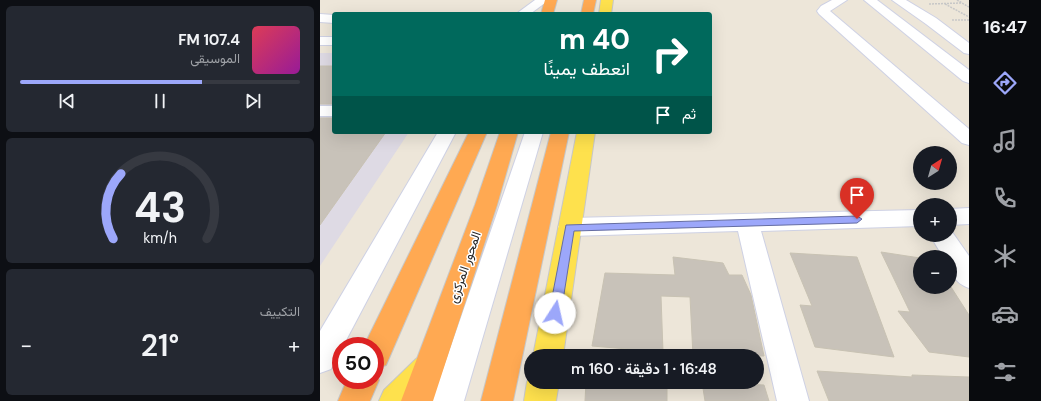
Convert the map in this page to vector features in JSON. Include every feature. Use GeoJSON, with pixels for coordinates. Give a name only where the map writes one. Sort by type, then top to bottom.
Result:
{"type":"FeatureCollection","features":[{"type":"Feature","properties":{"kind":"highway"},"geometry":{"type":"LineString","coordinates":[[548,12],[551,0]]}},
{"type":"Feature","properties":{"kind":"highway"},"geometry":{"type":"LineString","coordinates":[[587,12],[590,0]]}},
{"type":"Feature","properties":{"kind":"highway"},"geometry":{"type":"LineString","coordinates":[[383,337],[477,134]]}},
{"type":"Feature","properties":{"kind":"highway","name":"المحور المركزى"},"geometry":{"type":"LineString","coordinates":[[417,401],[486,205],[508,134]]}},
{"type":"Feature","properties":{"kind":"highway"},"geometry":{"type":"LineString","coordinates":[[497,401],[560,134]]}},
{"type":"Feature","properties":{"kind":"highway"},"geometry":{"type":"LineString","coordinates":[[354,401],[360,389]]}},
{"type":"Feature","properties":{"kind":"main road"},"geometry":{"type":"LineString","coordinates":[[605,12],[608,0]]}},
{"type":"Feature","properties":{"kind":"main road"},"geometry":{"type":"LineString","coordinates":[[549,349],[586,134]]}},
{"type":"Feature","properties":{"kind":"main road"},"geometry":{"type":"LineString","coordinates":[[395,401],[429,366]]}},
{"type":"Feature","properties":{"kind":"main road"},"geometry":{"type":"LineString","coordinates":[[540,401],[542,389]]}},
{"type":"Feature","properties":{"kind":"street"},"geometry":{"type":"LineString","coordinates":[[525,12],[542,0]]}},
{"type":"Feature","properties":{"kind":"street"},"geometry":{"type":"LineString","coordinates":[[841,0],[825,9],[823,12],[969,139]]}},
{"type":"Feature","properties":{"kind":"street"},"geometry":{"type":"LineString","coordinates":[[870,0],[969,78]]}},
{"type":"Feature","properties":{"kind":"street"},"geometry":{"type":"LineString","coordinates":[[888,0],[969,59]]}},
{"type":"Feature","properties":{"kind":"street"},"geometry":{"type":"LineString","coordinates":[[902,3],[931,21],[969,50]]}},
{"type":"Feature","properties":{"kind":"street"},"geometry":{"type":"LineString","coordinates":[[320,18],[332,19]]}},
{"type":"Feature","properties":{"kind":"street"},"geometry":{"type":"LineString","coordinates":[[320,34],[332,34]]}},
{"type":"Feature","properties":{"kind":"street"},"geometry":{"type":"LineString","coordinates":[[320,41],[332,41]]}},
{"type":"Feature","properties":{"kind":"street"},"geometry":{"type":"LineString","coordinates":[[320,111],[332,111]]}},
{"type":"Feature","properties":{"kind":"street"},"geometry":{"type":"LineString","coordinates":[[320,359],[446,134]]}},
{"type":"Feature","properties":{"kind":"street"},"geometry":{"type":"LineString","coordinates":[[448,401],[533,134]]}},
{"type":"Feature","properties":{"kind":"street"},"geometry":{"type":"LineString","coordinates":[[957,217],[969,216]]}},
{"type":"Feature","properties":{"kind":"street"},"geometry":{"type":"LineString","coordinates":[[570,227],[913,218]]}},
{"type":"Feature","properties":{"kind":"street"},"geometry":{"type":"LineString","coordinates":[[748,222],[793,401]]}},
{"type":"Feature","properties":{"kind":"street"},"geometry":{"type":"LineString","coordinates":[[946,242],[969,277]]}},
{"type":"Feature","properties":{"kind":"path"},"geometry":{"type":"LineString","coordinates":[[957,0],[969,7]]}},
{"type":"Feature","properties":{"kind":"path"},"geometry":{"type":"LineString","coordinates":[[902,3],[962,3]]}},
{"type":"Feature","properties":{"kind":"path"},"geometry":{"type":"LineString","coordinates":[[944,4],[969,17]]}},
{"type":"Feature","properties":{"kind":"shaded area"},"geometry":{"type":"Polygon","coordinates":[[[320,53],[332,53],[332,134],[408,134],[320,266],[320,53]]]}},
{"type":"Feature","properties":{"kind":"building"},"geometry":{"type":"Polygon","coordinates":[[[320,66],[332,66],[332,104],[320,104],[320,66]]]}},
{"type":"Feature","properties":{"kind":"building"},"geometry":{"type":"Polygon","coordinates":[[[320,118],[332,118],[332,134],[385,134],[320,225],[320,118]]]}},
{"type":"Feature","properties":{"kind":"building"},"geometry":{"type":"Polygon","coordinates":[[[881,252],[913,257],[913,294],[956,294],[969,315],[969,357],[929,352],[898,311],[910,312],[881,252]]]}},
{"type":"Feature","properties":{"kind":"building"},"geometry":{"type":"Polygon","coordinates":[[[790,253],[857,257],[894,357],[815,347],[800,305],[812,306],[790,253]]]}},
{"type":"Feature","properties":{"kind":"building"},"geometry":{"type":"Polygon","coordinates":[[[673,257],[723,263],[729,275],[742,275],[751,295],[763,349],[693,349],[690,297],[661,296],[663,349],[628,349],[592,346],[605,273],[675,275],[673,257]]]}},
{"type":"Feature","properties":{"kind":"building"},"geometry":{"type":"Polygon","coordinates":[[[817,371],[912,377],[912,375],[969,377],[969,401],[829,401],[817,371]]]}},
{"type":"Feature","properties":{"kind":"building"},"geometry":{"type":"Polygon","coordinates":[[[764,385],[769,401],[705,401],[703,389],[764,389],[764,385]]]}},
{"type":"Feature","properties":{"kind":"building"},"geometry":{"type":"Polygon","coordinates":[[[586,389],[667,389],[667,401],[585,401],[586,389]]]}},
{"type":"Feature","properties":{"kind":"route"},"geometry":{"type":"LineString","coordinates":[[555,313],[570,227],[857,219]]}}]}
